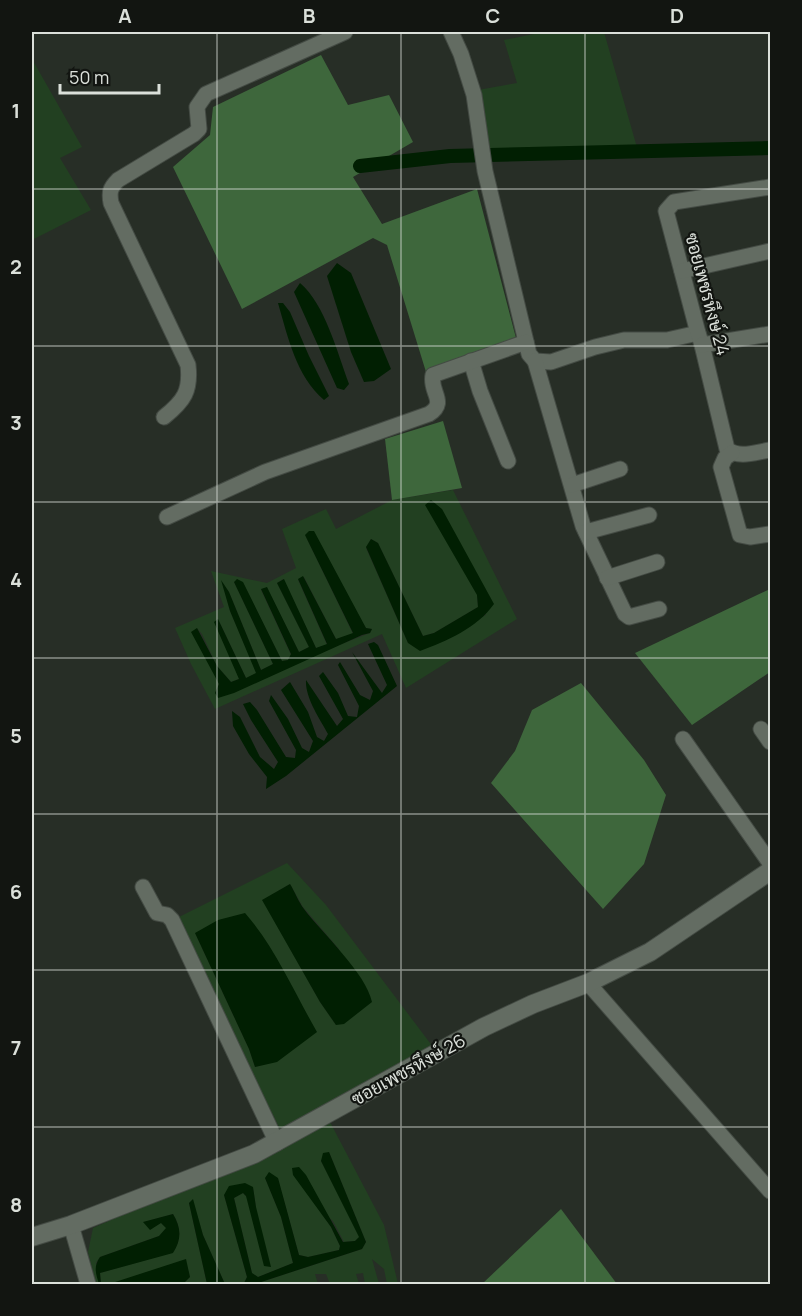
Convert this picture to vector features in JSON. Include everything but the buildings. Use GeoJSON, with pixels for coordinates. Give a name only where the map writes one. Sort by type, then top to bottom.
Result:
{"type":"FeatureCollection","features":[{"type":"Feature","properties":{"kind":"street"},"geometry":{"type":"LineString","coordinates":[[164,417],[183,399],[188,388],[188,365],[111,203],[109,193],[111,187],[118,180],[194,134],[199,129],[197,106],[206,94],[345,32]]}},
{"type":"Feature","properties":{"kind":"street"},"geometry":{"type":"LineString","coordinates":[[451,32],[461,54],[474,95],[485,171],[529,354],[535,361],[586,532],[625,614],[629,617],[659,609]]}},
{"type":"Feature","properties":{"kind":"street","name":"ซอยเพชรหึงษ์ 24"},"geometry":{"type":"LineString","coordinates":[[732,453],[727,449],[666,211],[674,202],[771,187]]}},
{"type":"Feature","properties":{"kind":"street"},"geometry":{"type":"LineString","coordinates":[[682,270],[771,251]]}},
{"type":"Feature","properties":{"kind":"street"},"geometry":{"type":"LineString","coordinates":[[535,361],[551,362],[595,346],[624,340],[700,339],[771,334]]}},
{"type":"Feature","properties":{"kind":"street"},"geometry":{"type":"LineString","coordinates":[[167,517],[265,472],[429,414],[436,410],[438,403],[432,380],[433,375],[526,342]]}},
{"type":"Feature","properties":{"kind":"street"},"geometry":{"type":"LineString","coordinates":[[471,362],[508,461]]}},
{"type":"Feature","properties":{"kind":"street"},"geometry":{"type":"LineString","coordinates":[[771,450],[740,455],[732,453],[724,458],[721,467],[740,535],[750,537],[771,534]]}},
{"type":"Feature","properties":{"kind":"street"},"geometry":{"type":"LineString","coordinates":[[572,485],[620,469]]}},
{"type":"Feature","properties":{"kind":"street"},"geometry":{"type":"LineString","coordinates":[[586,532],[649,515]]}},
{"type":"Feature","properties":{"kind":"street"},"geometry":{"type":"LineString","coordinates":[[607,578],[657,562]]}},
{"type":"Feature","properties":{"kind":"street"},"geometry":{"type":"LineString","coordinates":[[761,729],[771,742]]}},
{"type":"Feature","properties":{"kind":"street"},"geometry":{"type":"LineString","coordinates":[[683,739],[771,863]]}},
{"type":"Feature","properties":{"kind":"street","name":"ซอยเพชรหึงษ์ 26"},"geometry":{"type":"LineString","coordinates":[[32,1237],[71,1225],[277,1143],[484,1027],[588,982],[650,952],[771,872]]}},
{"type":"Feature","properties":{"kind":"street"},"geometry":{"type":"LineString","coordinates":[[143,887],[157,913],[167,915],[172,920],[277,1143]]}},
{"type":"Feature","properties":{"kind":"street"},"geometry":{"type":"LineString","coordinates":[[588,982],[771,1191]]}},
{"type":"Feature","properties":{"kind":"street"},"geometry":{"type":"LineString","coordinates":[[71,1225],[88,1284]]}},
{"type":"Feature","properties":{"kind":"shaded area"},"geometry":{"type":"Polygon","coordinates":[[[544,32],[604,32],[638,151],[634,156],[489,158],[478,90],[517,83],[504,40],[544,32]]]}},
{"type":"Feature","properties":{"kind":"shaded area"},"geometry":{"type":"Polygon","coordinates":[[[321,55],[348,105],[389,95],[413,142],[353,177],[382,224],[477,189],[516,338],[426,372],[387,245],[373,238],[242,309],[173,167],[210,135],[213,107],[321,55]]]}},
{"type":"Feature","properties":{"kind":"shaded area"},"geometry":{"type":"Polygon","coordinates":[[[32,59],[82,147],[60,158],[91,210],[32,240],[32,59]]]}},
{"type":"Feature","properties":{"kind":"shaded area"},"geometry":{"type":"Polygon","coordinates":[[[337,263],[351,273],[391,369],[374,381],[364,382],[351,352],[327,276],[337,263]]]}},
{"type":"Feature","properties":{"kind":"shaded area"},"geometry":{"type":"Polygon","coordinates":[[[300,283],[317,303],[329,329],[349,384],[344,390],[337,388],[294,292],[300,283]]]}},
{"type":"Feature","properties":{"kind":"shaded area"},"geometry":{"type":"Polygon","coordinates":[[[278,303],[283,303],[290,312],[329,396],[324,400],[306,380],[300,368],[278,303]]]}},
{"type":"Feature","properties":{"kind":"shaded area"},"geometry":{"type":"Polygon","coordinates":[[[443,421],[462,488],[392,500],[385,439],[443,421]]]}},
{"type":"Feature","properties":{"kind":"shaded area"},"geometry":{"type":"Polygon","coordinates":[[[453,490],[517,619],[406,688],[382,634],[215,709],[175,628],[224,607],[211,571],[267,583],[296,568],[282,529],[326,509],[336,529],[392,500],[453,490]],[[305,535],[353,634],[336,639],[304,577],[298,580],[327,645],[316,648],[283,579],[277,583],[309,647],[299,652],[267,588],[261,590],[291,655],[288,660],[282,661],[243,583],[234,582],[273,664],[261,670],[229,592],[222,582],[230,611],[257,673],[246,678],[218,619],[239,679],[231,682],[217,666],[197,628],[219,684],[215,693],[370,633],[372,629],[366,628],[305,535]],[[371,539],[366,548],[408,643],[486,615],[477,595],[478,607],[434,633],[423,636],[378,543],[371,539]]]}},
{"type":"Feature","properties":{"kind":"shaded area"},"geometry":{"type":"Polygon","coordinates":[[[431,500],[442,509],[494,604],[470,627],[420,651],[408,643],[366,547],[371,539],[378,543],[423,636],[434,633],[478,607],[477,595],[425,505],[431,500]]]}},
{"type":"Feature","properties":{"kind":"shaded area"},"geometry":{"type":"Polygon","coordinates":[[[309,531],[314,531],[366,628],[372,629],[370,633],[218,698],[215,693],[219,684],[191,632],[197,628],[217,666],[231,682],[239,679],[214,622],[218,619],[246,678],[256,673],[230,611],[221,580],[229,592],[261,670],[273,664],[234,582],[237,579],[243,582],[282,661],[288,660],[291,654],[261,589],[267,587],[299,652],[309,647],[277,583],[284,579],[316,648],[327,644],[298,579],[303,576],[336,639],[353,633],[305,535],[309,531]]]}},
{"type":"Feature","properties":{"kind":"shaded area"},"geometry":{"type":"Polygon","coordinates":[[[770,589],[770,672],[692,725],[635,653],[770,589]]]}},
{"type":"Feature","properties":{"kind":"shaded area"},"geometry":{"type":"Polygon","coordinates":[[[374,642],[378,645],[397,686],[286,776],[266,789],[267,777],[249,754],[233,726],[232,711],[240,717],[260,757],[274,769],[278,762],[243,704],[250,702],[286,757],[295,758],[296,750],[269,701],[271,695],[288,719],[302,748],[309,752],[313,741],[281,690],[290,682],[308,712],[317,737],[324,741],[328,734],[310,701],[306,680],[337,726],[343,719],[319,676],[323,672],[338,693],[348,716],[357,717],[359,706],[338,665],[340,662],[360,695],[370,700],[373,691],[352,652],[382,693],[387,685],[368,644],[374,642]]]}},
{"type":"Feature","properties":{"kind":"shaded area"},"geometry":{"type":"Polygon","coordinates":[[[581,683],[644,760],[666,795],[644,864],[603,909],[491,783],[515,751],[532,710],[581,683]]]}},
{"type":"Feature","properties":{"kind":"shaded area"},"geometry":{"type":"Polygon","coordinates":[[[287,863],[326,905],[433,1047],[283,1135],[175,919],[287,863]],[[290,884],[263,900],[320,1002],[336,1025],[339,949],[303,907],[290,884]],[[195,933],[249,1049],[255,1067],[277,1061],[195,933]]]}},
{"type":"Feature","properties":{"kind":"shaded area"},"geometry":{"type":"Polygon","coordinates":[[[290,884],[304,909],[353,966],[368,991],[372,1002],[344,1024],[336,1025],[320,1002],[262,900],[290,884]]]}},
{"type":"Feature","properties":{"kind":"shaded area"},"geometry":{"type":"Polygon","coordinates":[[[245,913],[266,940],[317,1032],[277,1062],[255,1067],[249,1049],[195,933],[218,920],[245,913]]]}},
{"type":"Feature","properties":{"kind":"shaded area"},"geometry":{"type":"Polygon","coordinates":[[[330,1122],[384,1225],[398,1284],[387,1284],[384,1269],[372,1259],[379,1284],[365,1284],[363,1273],[356,1274],[359,1284],[330,1284],[326,1274],[315,1274],[318,1284],[255,1284],[362,1249],[366,1242],[329,1152],[321,1161],[360,1237],[355,1241],[344,1242],[333,1221],[317,1207],[331,1227],[340,1246],[339,1250],[308,1257],[299,1255],[278,1179],[265,1178],[281,1217],[293,1263],[258,1277],[252,1273],[234,1198],[243,1193],[256,1207],[253,1188],[224,1195],[247,1277],[244,1283],[225,1284],[203,1235],[192,1200],[189,1203],[207,1284],[183,1284],[190,1277],[185,1260],[112,1284],[101,1284],[100,1273],[173,1252],[179,1233],[173,1214],[144,1222],[161,1223],[167,1228],[159,1236],[100,1257],[96,1263],[99,1284],[96,1284],[88,1252],[93,1228],[330,1122]]]}},
{"type":"Feature","properties":{"kind":"shaded area"},"geometry":{"type":"Polygon","coordinates":[[[329,1152],[366,1242],[362,1249],[255,1284],[234,1284],[244,1283],[247,1277],[224,1195],[229,1186],[245,1183],[253,1187],[271,1267],[264,1266],[246,1196],[243,1193],[234,1198],[252,1273],[258,1277],[293,1263],[281,1217],[265,1178],[269,1172],[278,1178],[299,1255],[308,1257],[339,1250],[340,1246],[331,1227],[293,1175],[292,1168],[299,1167],[306,1175],[343,1242],[355,1241],[359,1237],[321,1161],[323,1153],[329,1152]]]}},
{"type":"Feature","properties":{"kind":"shaded area"},"geometry":{"type":"Polygon","coordinates":[[[193,1199],[203,1235],[225,1284],[207,1284],[189,1203],[193,1199]]]}},
{"type":"Feature","properties":{"kind":"shaded area"},"geometry":{"type":"Polygon","coordinates":[[[561,1209],[617,1284],[482,1284],[561,1209]]]}},
{"type":"Feature","properties":{"kind":"shaded area"},"geometry":{"type":"Polygon","coordinates":[[[173,1214],[179,1233],[178,1243],[173,1253],[100,1273],[101,1284],[99,1284],[96,1267],[100,1257],[159,1236],[166,1228],[161,1223],[150,1230],[143,1222],[173,1214]]]}},
{"type":"Feature","properties":{"kind":"shaded area"},"geometry":{"type":"Polygon","coordinates":[[[186,1259],[190,1277],[183,1284],[109,1284],[186,1259]]]}},
{"type":"Feature","properties":{"kind":"waterway"},"geometry":{"type":"LineString","coordinates":[[360,166],[450,156],[770,148]]}}]}
